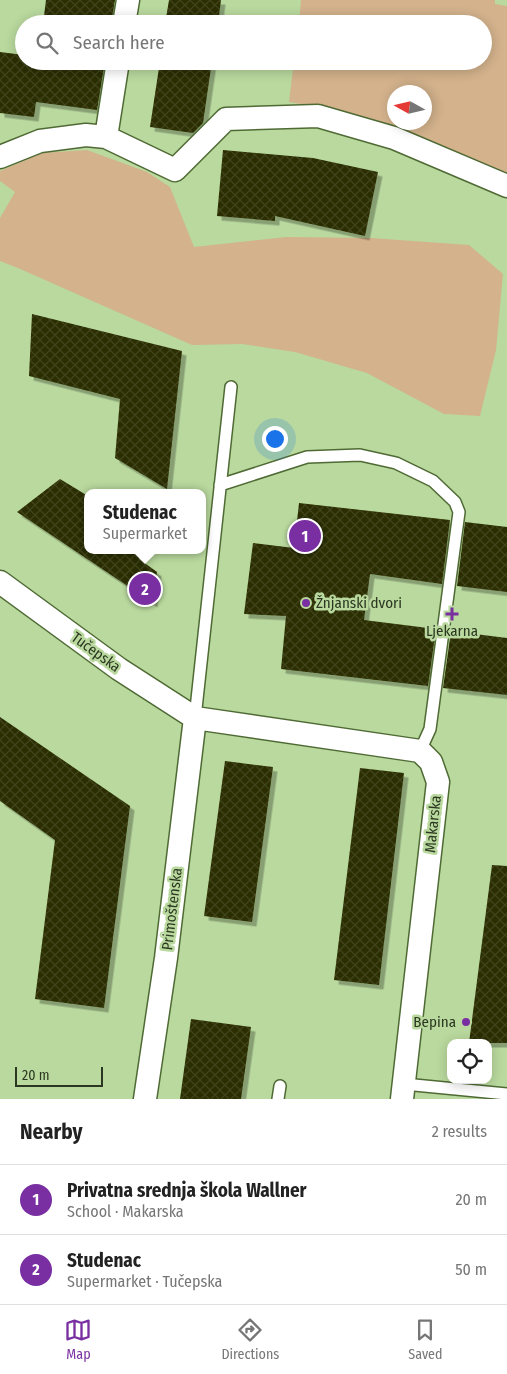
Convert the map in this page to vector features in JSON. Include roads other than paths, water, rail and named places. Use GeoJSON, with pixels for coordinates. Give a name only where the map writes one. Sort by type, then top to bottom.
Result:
{"type":"FeatureCollection","features":[{"type":"Feature","properties":{"kind":"street"},"geometry":{"type":"LineString","coordinates":[[126,15],[128,0]]}},
{"type":"Feature","properties":{"kind":"street"},"geometry":{"type":"LineString","coordinates":[[106,137],[117,70]]}},
{"type":"Feature","properties":{"kind":"street"},"geometry":{"type":"LineString","coordinates":[[0,157],[40,141],[86,135],[106,137],[175,170],[226,119],[318,116],[394,138],[507,186]]}},
{"type":"Feature","properties":{"kind":"street","name":"Tučepska"},"geometry":{"type":"LineString","coordinates":[[0,582],[119,669],[195,718]]}},
{"type":"Feature","properties":{"kind":"street"},"geometry":{"type":"LineString","coordinates":[[195,718],[420,752]]}},
{"type":"Feature","properties":{"kind":"street","name":"Primoštenska"},"geometry":{"type":"LineString","coordinates":[[146,1099],[167,948],[195,718]]}},
{"type":"Feature","properties":{"kind":"street","name":"Makarska"},"geometry":{"type":"LineString","coordinates":[[403,1091],[438,782],[431,762],[420,752]]}},
{"type":"Feature","properties":{"kind":"lane"},"geometry":{"type":"LineString","coordinates":[[195,718],[231,387]]}},
{"type":"Feature","properties":{"kind":"lane"},"geometry":{"type":"LineString","coordinates":[[220,485],[307,457],[360,455],[396,464],[433,481],[456,502],[459,512],[430,729],[420,752]]}},
{"type":"Feature","properties":{"kind":"lane"},"geometry":{"type":"LineString","coordinates":[[278,1099],[280,1086]]}},
{"type":"Feature","properties":{"kind":"lane"},"geometry":{"type":"LineString","coordinates":[[403,1091],[507,1094]]}},
{"type":"Feature","properties":{"kind":"place","name":"Privatna srednja škola Wallner"},"geometry":{"type":"Point","coordinates":[305,536]}},
{"type":"Feature","properties":{"kind":"place","name":"Studenac"},"geometry":{"type":"Point","coordinates":[145,589]}},
{"type":"Feature","properties":{"kind":"place","name":"Žnjanski dvori"},"geometry":{"type":"Point","coordinates":[306,603]}},
{"type":"Feature","properties":{"kind":"place","name":"Ljekarna"},"geometry":{"type":"Point","coordinates":[452,614]}},
{"type":"Feature","properties":{"kind":"place","name":"Bepina"},"geometry":{"type":"Point","coordinates":[466,1022]}}]}
